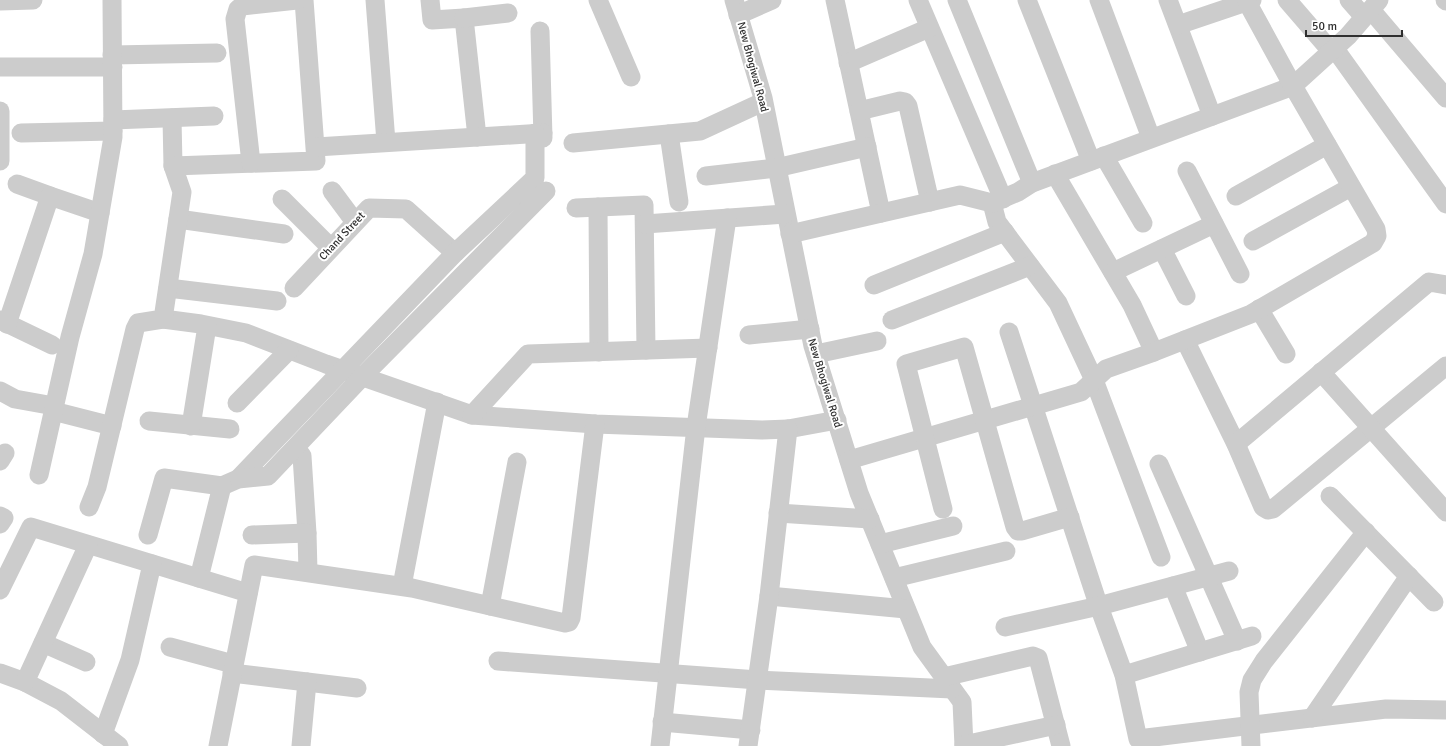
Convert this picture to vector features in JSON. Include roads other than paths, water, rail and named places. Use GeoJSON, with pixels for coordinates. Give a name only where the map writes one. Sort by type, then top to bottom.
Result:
{"type":"FeatureCollection","features":[{"type":"Feature","properties":{"kind":"street"},"geometry":{"type":"LineString","coordinates":[[0,1],[32,0]]}},
{"type":"Feature","properties":{"kind":"street"},"geometry":{"type":"LineString","coordinates":[[39,475],[70,337],[93,254],[100,213],[113,125],[112,0]]}},
{"type":"Feature","properties":{"kind":"street"},"geometry":{"type":"LineString","coordinates":[[251,164],[236,19],[238,9],[242,6],[297,0]]}},
{"type":"Feature","properties":{"kind":"street"},"geometry":{"type":"LineString","coordinates":[[173,166],[313,162],[317,158],[304,0]]}},
{"type":"Feature","properties":{"kind":"street"},"geometry":{"type":"LineString","coordinates":[[375,0],[386,142]]}},
{"type":"Feature","properties":{"kind":"street"},"geometry":{"type":"LineString","coordinates":[[430,0],[432,20],[508,13]]}},
{"type":"Feature","properties":{"kind":"street"},"geometry":{"type":"LineString","coordinates":[[598,0],[631,77]]}},
{"type":"Feature","properties":{"kind":"street"},"geometry":{"type":"LineString","coordinates":[[736,7],[772,0]]}},
{"type":"Feature","properties":{"kind":"street"},"geometry":{"type":"LineString","coordinates":[[835,0],[881,213]]}},
{"type":"Feature","properties":{"kind":"street"},"geometry":{"type":"LineString","coordinates":[[918,0],[998,201],[997,222],[1058,303],[1094,380],[1161,557]]}},
{"type":"Feature","properties":{"kind":"street"},"geometry":{"type":"LineString","coordinates":[[957,0],[1032,183]]}},
{"type":"Feature","properties":{"kind":"street"},"geometry":{"type":"LineString","coordinates":[[1027,0],[1098,158],[1143,223]]}},
{"type":"Feature","properties":{"kind":"street"},"geometry":{"type":"LineString","coordinates":[[1099,0],[1151,138]]}},
{"type":"Feature","properties":{"kind":"street"},"geometry":{"type":"LineString","coordinates":[[1168,0],[1212,116]]}},
{"type":"Feature","properties":{"kind":"street"},"geometry":{"type":"LineString","coordinates":[[1287,0],[1333,50],[1446,204]]}},
{"type":"Feature","properties":{"kind":"street"},"geometry":{"type":"LineString","coordinates":[[1349,0],[1371,9],[1446,98]]}},
{"type":"Feature","properties":{"kind":"street"},"geometry":{"type":"LineString","coordinates":[[849,460],[1081,392],[1106,369],[1185,340],[1259,309],[1373,243],[1377,236],[1376,229],[1293,86],[1249,1],[1178,25]]}},
{"type":"Feature","properties":{"kind":"street","name":"New Bhogiwal Road"},"geometry":{"type":"LineString","coordinates":[[736,7],[763,102],[785,214],[816,354],[849,460],[870,519],[906,609],[922,647],[962,702],[964,746]]}},
{"type":"Feature","properties":{"kind":"street"},"geometry":{"type":"LineString","coordinates":[[790,234],[960,195],[998,201],[1032,183],[1055,174],[1293,86],[1348,36],[1371,9]]}},
{"type":"Feature","properties":{"kind":"street"},"geometry":{"type":"LineString","coordinates":[[464,18],[477,137]]}},
{"type":"Feature","properties":{"kind":"street"},"geometry":{"type":"LineString","coordinates":[[848,63],[929,28]]}},
{"type":"Feature","properties":{"kind":"street"},"geometry":{"type":"LineString","coordinates":[[199,578],[230,483],[266,449],[342,368],[455,253],[535,178],[540,135],[540,31]]}},
{"type":"Feature","properties":{"kind":"street"},"geometry":{"type":"LineString","coordinates":[[0,67],[217,54]]}},
{"type":"Feature","properties":{"kind":"street"},"geometry":{"type":"LineString","coordinates":[[859,111],[900,101],[905,102],[908,106],[930,202]]}},
{"type":"Feature","properties":{"kind":"street"},"geometry":{"type":"LineString","coordinates":[[573,143],[700,131],[763,102]]}},
{"type":"Feature","properties":{"kind":"street"},"geometry":{"type":"LineString","coordinates":[[0,111],[0,161]]}},
{"type":"Feature","properties":{"kind":"street"},"geometry":{"type":"LineString","coordinates":[[21,133],[172,118],[214,116]]}},
{"type":"Feature","properties":{"kind":"street"},"geometry":{"type":"LineString","coordinates":[[163,319],[182,192],[173,166],[172,118]]}},
{"type":"Feature","properties":{"kind":"street"},"geometry":{"type":"LineString","coordinates":[[669,134],[679,202]]}},
{"type":"Feature","properties":{"kind":"street"},"geometry":{"type":"LineString","coordinates":[[316,147],[477,137],[540,135]]}},
{"type":"Feature","properties":{"kind":"street"},"geometry":{"type":"LineString","coordinates":[[1236,196],[1327,145]]}},
{"type":"Feature","properties":{"kind":"street"},"geometry":{"type":"LineString","coordinates":[[706,176],[776,168],[866,147]]}},
{"type":"Feature","properties":{"kind":"street"},"geometry":{"type":"LineString","coordinates":[[1187,171],[1240,274]]}},
{"type":"Feature","properties":{"kind":"street"},"geometry":{"type":"LineString","coordinates":[[1055,174],[1132,305],[1154,352]]}},
{"type":"Feature","properties":{"kind":"street"},"geometry":{"type":"LineString","coordinates":[[17,184],[100,213]]}},
{"type":"Feature","properties":{"kind":"street"},"geometry":{"type":"LineString","coordinates":[[1253,241],[1351,187]]}},
{"type":"Feature","properties":{"kind":"street"},"geometry":{"type":"LineString","coordinates":[[332,191],[355,222]]}},
{"type":"Feature","properties":{"kind":"street"},"geometry":{"type":"LineString","coordinates":[[148,535],[161,481],[164,478],[230,483],[268,476],[362,377],[546,191]]}},
{"type":"Feature","properties":{"kind":"street"},"geometry":{"type":"LineString","coordinates":[[50,196],[4,322],[52,345]]}},
{"type":"Feature","properties":{"kind":"street"},"geometry":{"type":"LineString","coordinates":[[282,199],[331,248]]}},
{"type":"Feature","properties":{"kind":"street"},"geometry":{"type":"LineString","coordinates":[[576,208],[644,205],[646,350]]}},
{"type":"Feature","properties":{"kind":"street"},"geometry":{"type":"LineString","coordinates":[[598,207],[599,352]]}},
{"type":"Feature","properties":{"kind":"street","name":"Chand Street"},"geometry":{"type":"LineString","coordinates":[[294,288],[369,208],[406,209],[455,253]]}},
{"type":"Feature","properties":{"kind":"street"},"geometry":{"type":"LineString","coordinates":[[645,224],[785,214]]}},
{"type":"Feature","properties":{"kind":"street"},"geometry":{"type":"LineString","coordinates":[[660,746],[696,427],[727,218]]}},
{"type":"Feature","properties":{"kind":"street"},"geometry":{"type":"LineString","coordinates":[[178,219],[284,234]]}},
{"type":"Feature","properties":{"kind":"street"},"geometry":{"type":"LineString","coordinates":[[1113,272],[1214,224]]}},
{"type":"Feature","properties":{"kind":"street"},"geometry":{"type":"LineString","coordinates":[[874,285],[1005,232]]}},
{"type":"Feature","properties":{"kind":"street"},"geometry":{"type":"LineString","coordinates":[[1162,248],[1186,296]]}},
{"type":"Feature","properties":{"kind":"street"},"geometry":{"type":"LineString","coordinates":[[892,320],[1030,266]]}},
{"type":"Feature","properties":{"kind":"street"},"geometry":{"type":"LineString","coordinates":[[1236,444],[1429,282],[1446,285]]}},
{"type":"Feature","properties":{"kind":"street"},"geometry":{"type":"LineString","coordinates":[[168,288],[277,301]]}},
{"type":"Feature","properties":{"kind":"street"},"geometry":{"type":"LineString","coordinates":[[1259,309],[1286,354]]}},
{"type":"Feature","properties":{"kind":"street"},"geometry":{"type":"LineString","coordinates":[[88,507],[97,487],[135,330],[138,323],[163,319],[246,333],[289,350],[342,368],[362,377],[472,415],[595,424],[788,429],[837,420]]}},
{"type":"Feature","properties":{"kind":"street"},"geometry":{"type":"LineString","coordinates":[[191,426],[207,326]]}},
{"type":"Feature","properties":{"kind":"street"},"geometry":{"type":"LineString","coordinates":[[749,336],[810,329]]}},
{"type":"Feature","properties":{"kind":"street"},"geometry":{"type":"LineString","coordinates":[[1009,332],[1099,606],[1124,675],[1139,743],[1249,725],[1386,709],[1446,710]]}},
{"type":"Feature","properties":{"kind":"street"},"geometry":{"type":"LineString","coordinates":[[1185,340],[1236,444],[1263,507],[1268,510],[1273,509],[1370,427],[1446,366]]}},
{"type":"Feature","properties":{"kind":"street"},"geometry":{"type":"LineString","coordinates":[[816,354],[877,341]]}},
{"type":"Feature","properties":{"kind":"street"},"geometry":{"type":"LineString","coordinates":[[943,509],[906,364],[964,347],[984,420],[1018,531],[1022,532],[1070,517]]}},
{"type":"Feature","properties":{"kind":"street"},"geometry":{"type":"LineString","coordinates":[[472,415],[528,354],[708,348]]}},
{"type":"Feature","properties":{"kind":"street"},"geometry":{"type":"LineString","coordinates":[[237,403],[289,350]]}},
{"type":"Feature","properties":{"kind":"street"},"geometry":{"type":"LineString","coordinates":[[1321,372],[1446,512]]}},
{"type":"Feature","properties":{"kind":"street"},"geometry":{"type":"LineString","coordinates":[[0,391],[14,399],[54,408],[112,426]]}},
{"type":"Feature","properties":{"kind":"street"},"geometry":{"type":"LineString","coordinates":[[402,586],[437,402]]}},
{"type":"Feature","properties":{"kind":"street"},"geometry":{"type":"LineString","coordinates":[[148,421],[230,429]]}},
{"type":"Feature","properties":{"kind":"street"},"geometry":{"type":"LineString","coordinates":[[218,746],[232,669],[254,564],[402,586],[565,623],[571,618],[595,424]]}},
{"type":"Feature","properties":{"kind":"street"},"geometry":{"type":"LineString","coordinates":[[662,722],[750,738],[769,596],[788,429]]}},
{"type":"Feature","properties":{"kind":"street"},"geometry":{"type":"LineString","coordinates":[[296,448],[302,456],[308,572]]}},
{"type":"Feature","properties":{"kind":"street"},"geometry":{"type":"LineString","coordinates":[[266,449],[281,463]]}},
{"type":"Feature","properties":{"kind":"street"},"geometry":{"type":"LineString","coordinates":[[490,606],[517,462]]}},
{"type":"Feature","properties":{"kind":"street"},"geometry":{"type":"LineString","coordinates":[[1124,675],[1244,639],[1207,577],[1159,464]]}},
{"type":"Feature","properties":{"kind":"street"},"geometry":{"type":"LineString","coordinates":[[1330,496],[1434,602]]}},
{"type":"Feature","properties":{"kind":"street"},"geometry":{"type":"LineString","coordinates":[[778,513],[870,519]]}},
{"type":"Feature","properties":{"kind":"street"},"geometry":{"type":"LineString","coordinates":[[0,516],[4,518],[0,524]]}},
{"type":"Feature","properties":{"kind":"street"},"geometry":{"type":"LineString","coordinates":[[880,544],[953,526]]}},
{"type":"Feature","properties":{"kind":"street"},"geometry":{"type":"LineString","coordinates":[[0,590],[31,527],[248,593]]}},
{"type":"Feature","properties":{"kind":"street"},"geometry":{"type":"LineString","coordinates":[[252,535],[307,532]]}},
{"type":"Feature","properties":{"kind":"street"},"geometry":{"type":"LineString","coordinates":[[1251,746],[1249,725],[1252,680],[1264,661],[1366,532]]}},
{"type":"Feature","properties":{"kind":"street"},"geometry":{"type":"LineString","coordinates":[[25,682],[88,544]]}},
{"type":"Feature","properties":{"kind":"street"},"geometry":{"type":"LineString","coordinates":[[894,578],[1006,551]]}},
{"type":"Feature","properties":{"kind":"street"},"geometry":{"type":"LineString","coordinates":[[103,734],[130,660],[152,564]]}},
{"type":"Feature","properties":{"kind":"street"},"geometry":{"type":"LineString","coordinates":[[1005,627],[1099,606],[1229,571]]}},
{"type":"Feature","properties":{"kind":"street"},"geometry":{"type":"LineString","coordinates":[[1312,718],[1409,576]]}},
{"type":"Feature","properties":{"kind":"street"},"geometry":{"type":"LineString","coordinates":[[1173,586],[1200,652]]}},
{"type":"Feature","properties":{"kind":"street"},"geometry":{"type":"LineString","coordinates":[[769,596],[906,609]]}},
{"type":"Feature","properties":{"kind":"street"},"geometry":{"type":"LineString","coordinates":[[43,644],[86,662]]}},
{"type":"Feature","properties":{"kind":"street"},"geometry":{"type":"LineString","coordinates":[[170,647],[232,669],[307,682],[357,688]]}},
{"type":"Feature","properties":{"kind":"street"},"geometry":{"type":"LineString","coordinates":[[498,661],[758,680],[948,683],[1033,656],[1038,658],[1061,746]]}},
{"type":"Feature","properties":{"kind":"street"},"geometry":{"type":"LineString","coordinates":[[0,673],[25,682],[60,701],[119,746]]}},
{"type":"Feature","properties":{"kind":"street"},"geometry":{"type":"LineString","coordinates":[[301,746],[307,682]]}},
{"type":"Feature","properties":{"kind":"street"},"geometry":{"type":"LineString","coordinates":[[964,746],[1056,726]]}}]}
